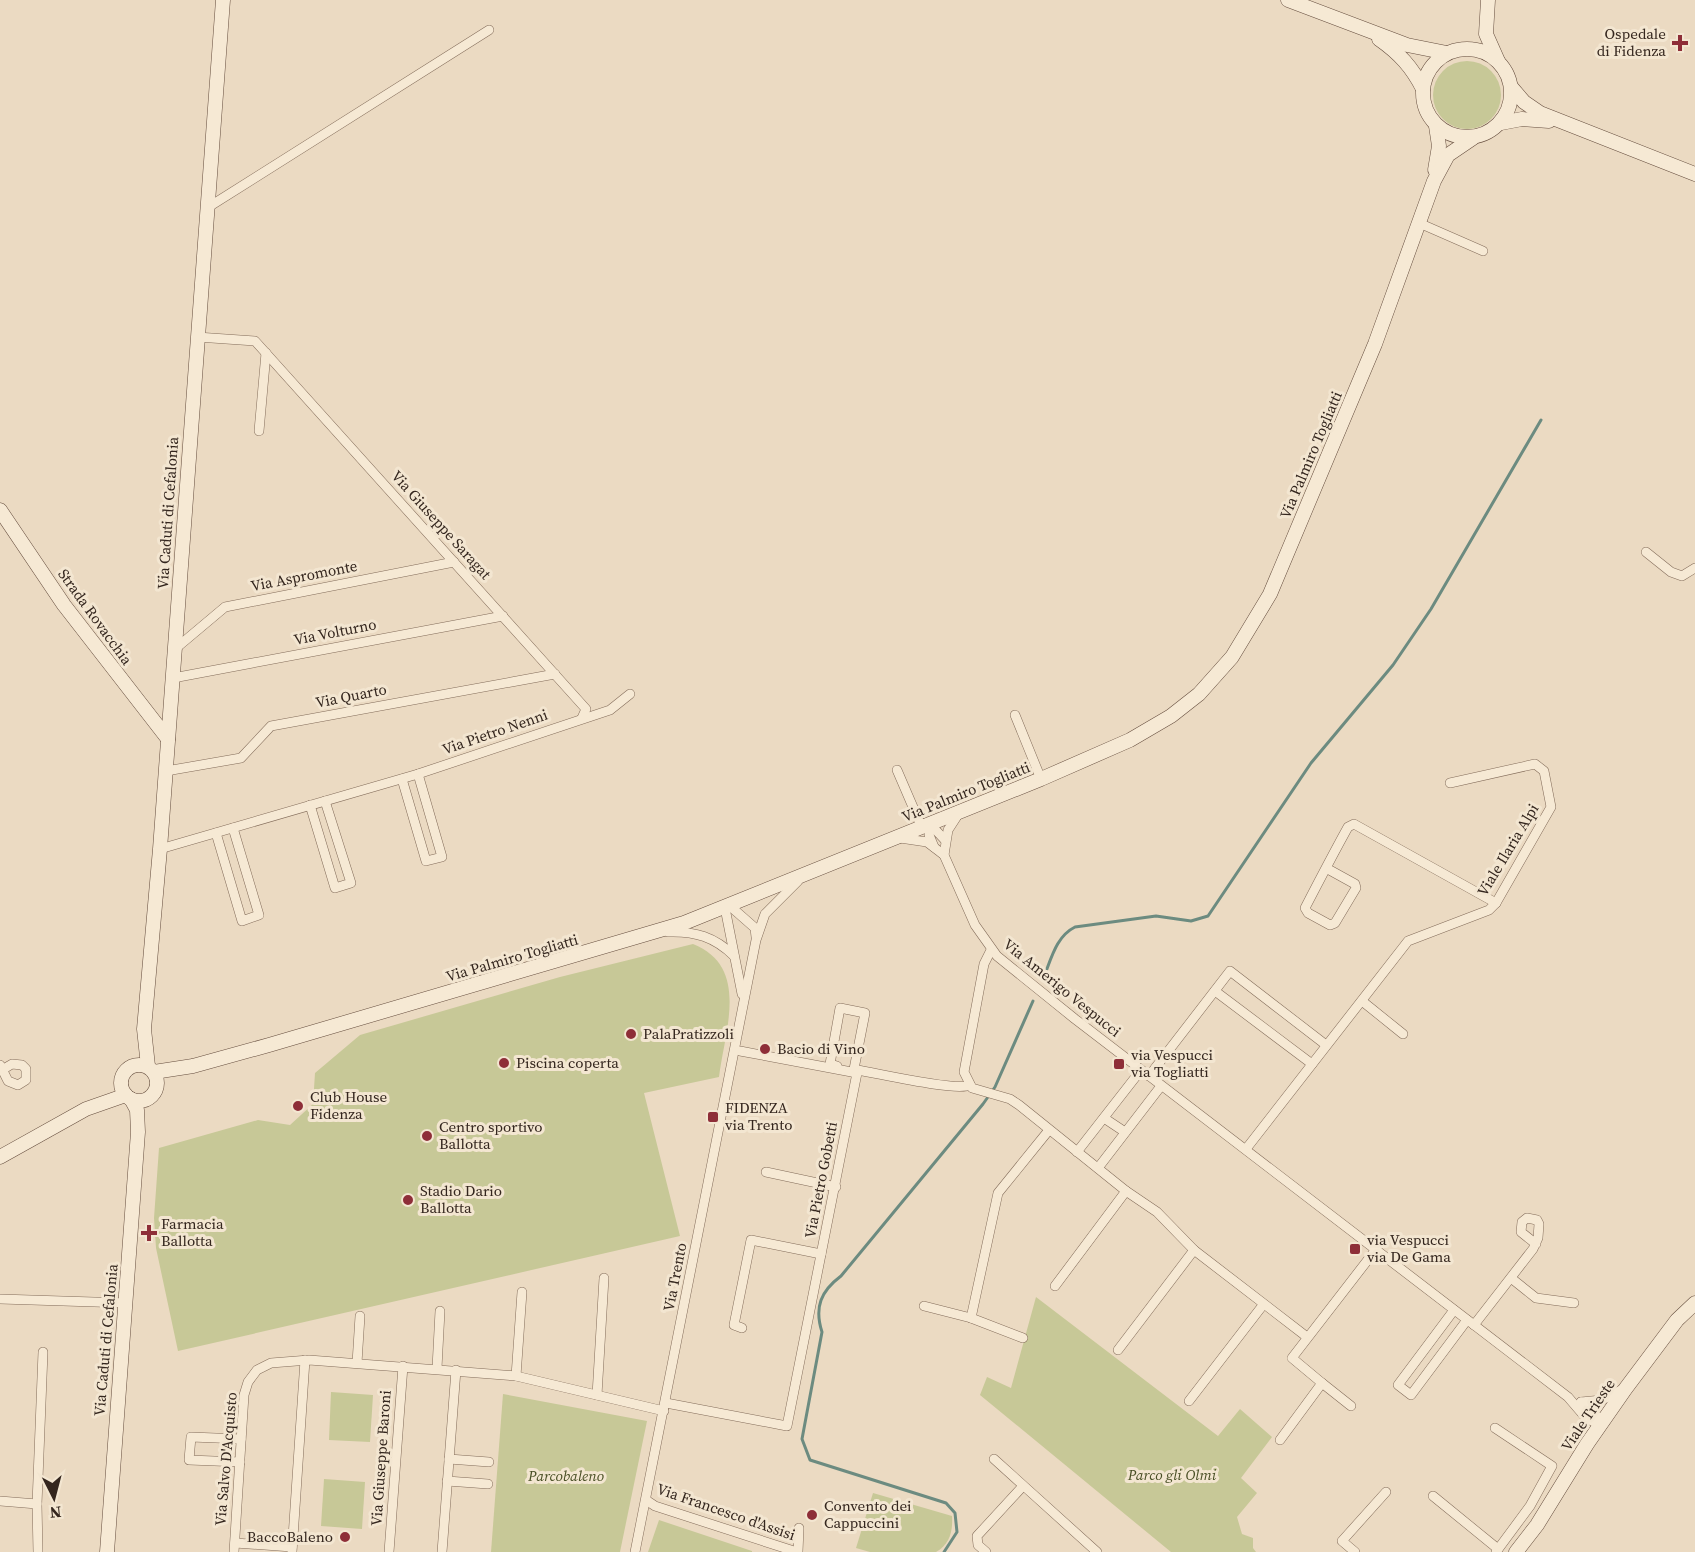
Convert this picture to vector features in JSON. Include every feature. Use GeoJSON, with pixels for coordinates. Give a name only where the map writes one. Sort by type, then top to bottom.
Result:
{"type":"FeatureCollection","features":[{"type":"Feature","properties":{"kind":"street","name":"Via Caduti di Cefalonia"},"geometry":{"type":"LineString","coordinates":[[151,1069],[144,1029],[166,771],[223,0]]}},
{"type":"Feature","properties":{"kind":"street"},"geometry":{"type":"LineString","coordinates":[[1288,0],[1407,45],[1448,53]]}},
{"type":"Feature","properties":{"kind":"street"},"geometry":{"type":"LineString","coordinates":[[1434,181],[1448,154],[1473,138],[1488,133],[1501,123],[1510,106],[1512,88],[1508,74],[1499,62],[1486,34],[1488,0]]}},
{"type":"Feature","properties":{"kind":"street"},"geometry":{"type":"LineString","coordinates":[[1423,89],[1433,65],[1448,53],[1475,43],[1481,36],[1486,18]]}},
{"type":"Feature","properties":{"kind":"street"},"geometry":{"type":"LineString","coordinates":[[1362,28],[1401,56],[1412,68],[1423,89],[1425,109],[1436,126],[1439,146],[1434,181]]}},
{"type":"Feature","properties":{"kind":"street"},"geometry":{"type":"LineString","coordinates":[[207,208],[489,30]]}},
{"type":"Feature","properties":{"kind":"street"},"geometry":{"type":"LineString","coordinates":[[1462,49],[1482,51],[1499,62]]}},
{"type":"Feature","properties":{"kind":"street"},"geometry":{"type":"LineString","coordinates":[[1512,88],[1524,102],[1540,113],[1565,124]]}},
{"type":"Feature","properties":{"kind":"street"},"geometry":{"type":"LineString","coordinates":[[1501,123],[1538,118],[1565,124],[1615,140],[1695,174]]}},
{"type":"Feature","properties":{"kind":"street"},"geometry":{"type":"LineString","coordinates":[[1436,126],[1453,136],[1473,138]]}},
{"type":"Feature","properties":{"kind":"street","name":"Via Palmiro Togliatti"},"geometry":{"type":"LineString","coordinates":[[128,1070],[193,1066],[651,933],[727,907],[897,838],[1041,779],[1155,727],[1198,694],[1232,657],[1270,594],[1375,344],[1434,181]]}},
{"type":"Feature","properties":{"kind":"street"},"geometry":{"type":"LineString","coordinates":[[1419,224],[1483,251]]}},
{"type":"Feature","properties":{"kind":"street","name":"Via Giuseppe Saragat"},"geometry":{"type":"LineString","coordinates":[[197,337],[255,341],[586,709],[582,718]]}},
{"type":"Feature","properties":{"kind":"street"},"geometry":{"type":"LineString","coordinates":[[259,431],[266,353]]}},
{"type":"Feature","properties":{"kind":"street","name":"Strada Rovacchia"},"geometry":{"type":"LineString","coordinates":[[0,510],[64,605],[168,739]]}},
{"type":"Feature","properties":{"kind":"street"},"geometry":{"type":"LineString","coordinates":[[1646,552],[1671,573],[1682,576],[1695,568]]}},
{"type":"Feature","properties":{"kind":"street","name":"Via Aspromonte"},"geometry":{"type":"LineString","coordinates":[[175,649],[225,607],[454,562]]}},
{"type":"Feature","properties":{"kind":"street","name":"Via Volturno"},"geometry":{"type":"LineString","coordinates":[[173,678],[502,616]]}},
{"type":"Feature","properties":{"kind":"street","name":"Via Quarto"},"geometry":{"type":"LineString","coordinates":[[166,771],[242,758],[271,726],[555,674]]}},
{"type":"Feature","properties":{"kind":"street","name":"Via Pietro Nenni"},"geometry":{"type":"LineString","coordinates":[[160,849],[418,774],[610,710],[630,694]]}},
{"type":"Feature","properties":{"kind":"street"},"geometry":{"type":"LineString","coordinates":[[1015,715],[1041,779]]}},
{"type":"Feature","properties":{"kind":"street","name":"Viale Ilaria Alpi"},"geometry":{"type":"LineString","coordinates":[[1246,1149],[1408,941],[1489,910],[1497,903],[1551,807],[1544,771],[1539,766],[1529,764],[1450,783]]}},
{"type":"Feature","properties":{"kind":"street"},"geometry":{"type":"LineString","coordinates":[[897,770],[926,826],[934,848]]}},
{"type":"Feature","properties":{"kind":"street"},"geometry":{"type":"LineString","coordinates":[[402,778],[426,861],[442,857],[418,774]]}},
{"type":"Feature","properties":{"kind":"street"},"geometry":{"type":"LineString","coordinates":[[310,805],[335,888],[351,883],[325,801]]}},
{"type":"Feature","properties":{"kind":"street","name":"Via Amerigo Vespucci"},"geometry":{"type":"LineString","coordinates":[[958,813],[945,840],[944,855],[975,926],[991,950],[1161,1086],[1377,1248],[1470,1323],[1568,1397],[1590,1422],[1600,1425]]}},
{"type":"Feature","properties":{"kind":"street"},"geometry":{"type":"LineString","coordinates":[[1326,868],[1355,884],[1356,888],[1335,923],[1330,925],[1308,913],[1305,908],[1326,868],[1348,828],[1358,824],[1497,903]]}},
{"type":"Feature","properties":{"kind":"street"},"geometry":{"type":"LineString","coordinates":[[926,826],[945,840]]}},
{"type":"Feature","properties":{"kind":"street"},"geometry":{"type":"LineString","coordinates":[[216,833],[242,921],[259,915],[233,828]]}},
{"type":"Feature","properties":{"kind":"street"},"geometry":{"type":"LineString","coordinates":[[897,838],[920,840],[944,855]]}},
{"type":"Feature","properties":{"kind":"street","name":"Via Trento"},"geometry":{"type":"LineString","coordinates":[[635,1552],[756,940],[770,908],[809,872]]}},
{"type":"Feature","properties":{"kind":"street"},"geometry":{"type":"LineString","coordinates":[[727,907],[755,928],[756,940]]}},
{"type":"Feature","properties":{"kind":"street","name":"Via Trento"},"geometry":{"type":"LineString","coordinates":[[727,907],[728,935],[742,979],[743,1008]]}},
{"type":"Feature","properties":{"kind":"street"},"geometry":{"type":"LineString","coordinates":[[651,933],[693,932],[723,945],[736,958]]}},
{"type":"Feature","properties":{"kind":"street"},"geometry":{"type":"LineString","coordinates":[[970,1085],[964,1072],[984,964],[991,950]]}},
{"type":"Feature","properties":{"kind":"street"},"geometry":{"type":"LineString","coordinates":[[1077,1152],[1230,971],[1326,1045]]}},
{"type":"Feature","properties":{"kind":"street"},"geometry":{"type":"LineString","coordinates":[[1215,991],[1312,1064]]}},
{"type":"Feature","properties":{"kind":"street"},"geometry":{"type":"LineString","coordinates":[[1362,1000],[1402,1034]]}},
{"type":"Feature","properties":{"kind":"street","name":"Via Pietro Gobetti"},"geometry":{"type":"LineString","coordinates":[[257,1370],[271,1363],[305,1360],[456,1370],[516,1377],[597,1395],[787,1426],[836,1187],[856,1071],[865,1013],[840,1008],[830,1064],[856,1071]]}},
{"type":"Feature","properties":{"kind":"street","name":"Via Caduti di Cefalonia"},"geometry":{"type":"LineString","coordinates":[[128,1070],[144,1029]]}},
{"type":"Feature","properties":{"kind":"street"},"geometry":{"type":"LineString","coordinates":[[740,1051],[956,1088],[970,1085],[984,1092],[1010,1099],[1126,1191],[1157,1212],[1194,1250],[1307,1337]]}},
{"type":"Feature","properties":{"kind":"street","name":"Via Palmiro Togliatti"},"geometry":{"type":"LineString","coordinates":[[153,1094],[193,1066]]}},
{"type":"Feature","properties":{"kind":"street"},"geometry":{"type":"LineString","coordinates":[[0,1157],[86,1109],[128,1097],[141,1101],[153,1094],[158,1081],[151,1069]]}},
{"type":"Feature","properties":{"kind":"street"},"geometry":{"type":"LineString","coordinates":[[128,1070],[121,1085],[128,1097]]}},
{"type":"Feature","properties":{"kind":"street"},"geometry":{"type":"LineString","coordinates":[[86,1109],[128,1070]]}},
{"type":"Feature","properties":{"kind":"street"},"geometry":{"type":"LineString","coordinates":[[1098,1168],[1161,1086]]}},
{"type":"Feature","properties":{"kind":"street","name":"Via Caduti di Cefalonia"},"geometry":{"type":"LineString","coordinates":[[138,1132],[153,1094]]}},
{"type":"Feature","properties":{"kind":"street","name":"Via Caduti di Cefalonia"},"geometry":{"type":"LineString","coordinates":[[107,1552],[138,1132],[137,1110],[128,1097]]}},
{"type":"Feature","properties":{"kind":"street"},"geometry":{"type":"LineString","coordinates":[[1104,1118],[1125,1132]]}},
{"type":"Feature","properties":{"kind":"street"},"geometry":{"type":"LineString","coordinates":[[972,1318],[998,1193],[1049,1130]]}},
{"type":"Feature","properties":{"kind":"street"},"geometry":{"type":"LineString","coordinates":[[766,1172],[836,1187]]}},
{"type":"Feature","properties":{"kind":"street"},"geometry":{"type":"LineString","coordinates":[[1055,1286],[1126,1191]]}},
{"type":"Feature","properties":{"kind":"street"},"geometry":{"type":"LineString","coordinates":[[742,1328],[734,1325],[751,1240],[821,1254]]}},
{"type":"Feature","properties":{"kind":"street"},"geometry":{"type":"LineString","coordinates":[[1454,1310],[1398,1385],[1411,1395],[1470,1323],[1511,1278],[1536,1244]]}},
{"type":"Feature","properties":{"kind":"street"},"geometry":{"type":"LineString","coordinates":[[1351,1406],[1292,1358],[1307,1337],[1312,1336],[1377,1248]]}},
{"type":"Feature","properties":{"kind":"street"},"geometry":{"type":"LineString","coordinates":[[1118,1350],[1194,1250]]}},
{"type":"Feature","properties":{"kind":"street"},"geometry":{"type":"LineString","coordinates":[[597,1395],[604,1278]]}},
{"type":"Feature","properties":{"kind":"street"},"geometry":{"type":"LineString","coordinates":[[1511,1278],[1536,1298],[1574,1304]]}},
{"type":"Feature","properties":{"kind":"street"},"geometry":{"type":"LineString","coordinates":[[516,1377],[522,1292]]}},
{"type":"Feature","properties":{"kind":"street"},"geometry":{"type":"LineString","coordinates":[[0,1299],[126,1303]]}},
{"type":"Feature","properties":{"kind":"street","name":"Viale Trieste"},"geometry":{"type":"LineString","coordinates":[[1516,1552],[1537,1525],[1587,1444],[1626,1388],[1677,1320],[1695,1303]]}},
{"type":"Feature","properties":{"kind":"street"},"geometry":{"type":"LineString","coordinates":[[1189,1401],[1263,1305]]}},
{"type":"Feature","properties":{"kind":"street"},"geometry":{"type":"LineString","coordinates":[[924,1306],[972,1318],[1023,1338]]}},
{"type":"Feature","properties":{"kind":"street"},"geometry":{"type":"LineString","coordinates":[[437,1368],[440,1311]]}},
{"type":"Feature","properties":{"kind":"street"},"geometry":{"type":"LineString","coordinates":[[357,1363],[360,1316]]}},
{"type":"Feature","properties":{"kind":"street"},"geometry":{"type":"LineString","coordinates":[[38,1552],[37,1504],[43,1352]]}},
{"type":"Feature","properties":{"kind":"street"},"geometry":{"type":"LineString","coordinates":[[235,1548],[292,1550],[305,1360]]}},
{"type":"Feature","properties":{"kind":"street","name":"Via Giuseppe Baroni"},"geometry":{"type":"LineString","coordinates":[[389,1552],[403,1366]]}},
{"type":"Feature","properties":{"kind":"street","name":"Via Salvo D'Acquisto"},"geometry":{"type":"LineString","coordinates":[[235,1548],[244,1395],[248,1382],[257,1370]]}},
{"type":"Feature","properties":{"kind":"street"},"geometry":{"type":"LineString","coordinates":[[442,1552],[456,1370]]}},
{"type":"Feature","properties":{"kind":"street"},"geometry":{"type":"LineString","coordinates":[[1280,1440],[1322,1383]]}},
{"type":"Feature","properties":{"kind":"street"},"geometry":{"type":"LineString","coordinates":[[1581,1402],[1602,1400],[1626,1388]]}},
{"type":"Feature","properties":{"kind":"street","name":"Via Amerigo Vespucci"},"geometry":{"type":"LineString","coordinates":[[1568,1397],[1581,1402],[1595,1413],[1600,1425]]}},
{"type":"Feature","properties":{"kind":"street"},"geometry":{"type":"LineString","coordinates":[[1583,1414],[1587,1444]]}},
{"type":"Feature","properties":{"kind":"street"},"geometry":{"type":"LineString","coordinates":[[1433,1496],[1497,1551],[1530,1506],[1552,1466],[1495,1428]]}},
{"type":"Feature","properties":{"kind":"street"},"geometry":{"type":"LineString","coordinates":[[240,1462],[189,1460],[191,1437],[241,1439]]}},
{"type":"Feature","properties":{"kind":"street"},"geometry":{"type":"LineString","coordinates":[[449,1459],[489,1462]]}},
{"type":"Feature","properties":{"kind":"street"},"geometry":{"type":"LineString","coordinates":[[994,1459],[1097,1552]]}},
{"type":"Feature","properties":{"kind":"street"},"geometry":{"type":"LineString","coordinates":[[447,1481],[488,1484]]}},
{"type":"Feature","properties":{"kind":"street"},"geometry":{"type":"LineString","coordinates":[[986,1552],[978,1545],[977,1536],[1023,1486]]}},
{"type":"Feature","properties":{"kind":"street"},"geometry":{"type":"LineString","coordinates":[[1355,1552],[1342,1541],[1386,1492]]}},
{"type":"Feature","properties":{"kind":"street","name":"Via Francesco d'Assisi"},"geometry":{"type":"LineString","coordinates":[[646,1500],[655,1506],[797,1552]]}},
{"type":"Feature","properties":{"kind":"street"},"geometry":{"type":"LineString","coordinates":[[0,1502],[37,1504]]}},
{"type":"Feature","properties":{"kind":"street"},"geometry":{"type":"LineString","coordinates":[[797,1552],[799,1528]]}},
{"type":"Feature","properties":{"kind":"green space"},"geometry":{"type":"Polygon","coordinates":[[[1467,61],[1480,64],[1491,71],[1498,82],[1501,95],[1498,108],[1491,119],[1480,126],[1467,129],[1454,126],[1443,119],[1436,108],[1433,95],[1436,82],[1443,71],[1454,64],[1467,61]]]}},
{"type":"Feature","properties":{"kind":"green space","name":"Centro sportivo Ballotta"},"geometry":{"type":"Polygon","coordinates":[[[693,944],[711,954],[722,968],[728,984],[730,1001],[719,1077],[644,1093],[680,1236],[178,1351],[156,1248],[154,1218],[159,1148],[258,1120],[290,1125],[313,1104],[315,1073],[360,1035],[560,977],[693,944]]]}},
{"type":"Feature","properties":{"kind":"green space","name":"Parco gli Olmi"},"geometry":{"type":"Polygon","coordinates":[[[1036,1297],[1218,1436],[1240,1409],[1272,1437],[1241,1478],[1257,1493],[1237,1517],[1242,1534],[1253,1538],[1253,1548],[1256,1552],[1171,1552],[980,1395],[987,1377],[1011,1388],[1036,1297]]]}},
{"type":"Feature","properties":{"kind":"green space"},"geometry":{"type":"Polygon","coordinates":[[[331,1392],[373,1395],[370,1442],[329,1440],[331,1392]]]}},
{"type":"Feature","properties":{"kind":"green space","name":"Parcobaleno"},"geometry":{"type":"Polygon","coordinates":[[[503,1394],[647,1421],[620,1552],[491,1552],[503,1394]]]}},
{"type":"Feature","properties":{"kind":"green space"},"geometry":{"type":"Polygon","coordinates":[[[324,1479],[365,1482],[362,1529],[321,1526],[324,1479]]]}},
{"type":"Feature","properties":{"kind":"green space"},"geometry":{"type":"Polygon","coordinates":[[[873,1493],[952,1516],[951,1532],[945,1545],[936,1552],[870,1552],[856,1548],[873,1493]]]}},
{"type":"Feature","properties":{"kind":"green space"},"geometry":{"type":"Polygon","coordinates":[[[659,1520],[752,1551],[752,1552],[648,1552],[659,1520]]]}},
{"type":"Feature","properties":{"kind":"waterway"},"geometry":{"type":"LineString","coordinates":[[1045,974],[1059,941],[1075,927],[1156,916],[1191,921],[1208,916],[1311,763],[1393,665],[1431,609],[1541,420]]}},
{"type":"Feature","properties":{"kind":"waterway"},"geometry":{"type":"LineString","coordinates":[[944,1552],[957,1532],[955,1513],[946,1503],[810,1460],[802,1439],[822,1332],[819,1307],[828,1288],[841,1276],[995,1087],[1033,1001]]}},
{"type":"Feature","properties":{"kind":"place","name":"Ospedale di Fidenza"},"geometry":{"type":"Point","coordinates":[1680,43]}},
{"type":"Feature","properties":{"kind":"place","name":"PalaPratizzoli"},"geometry":{"type":"Point","coordinates":[631,1034]}},
{"type":"Feature","properties":{"kind":"place","name":"Bacio di Vino"},"geometry":{"type":"Point","coordinates":[765,1049]}},
{"type":"Feature","properties":{"kind":"place","name":"Piscina coperta"},"geometry":{"type":"Point","coordinates":[504,1063]}},
{"type":"Feature","properties":{"kind":"place","name":"via Vespucci via Togliatti"},"geometry":{"type":"Point","coordinates":[1119,1064]}},
{"type":"Feature","properties":{"kind":"place","name":"Club House Fidenza"},"geometry":{"type":"Point","coordinates":[298,1106]}},
{"type":"Feature","properties":{"kind":"place","name":"FIDENZA via Trento"},"geometry":{"type":"Point","coordinates":[713,1117]}},
{"type":"Feature","properties":{"kind":"place","name":"Centro sportivo Ballotta"},"geometry":{"type":"Point","coordinates":[427,1136]}},
{"type":"Feature","properties":{"kind":"place","name":"Stadio Dario Ballotta"},"geometry":{"type":"Point","coordinates":[408,1200]}},
{"type":"Feature","properties":{"kind":"place","name":"Farmacia Ballotta"},"geometry":{"type":"Point","coordinates":[149,1233]}},
{"type":"Feature","properties":{"kind":"place","name":"via Vespucci via De Gama"},"geometry":{"type":"Point","coordinates":[1355,1249]}},
{"type":"Feature","properties":{"kind":"place","name":"Convento dei Cappuccini"},"geometry":{"type":"Point","coordinates":[812,1515]}},
{"type":"Feature","properties":{"kind":"place","name":"BaccoBaleno"},"geometry":{"type":"Point","coordinates":[345,1537]}}]}
